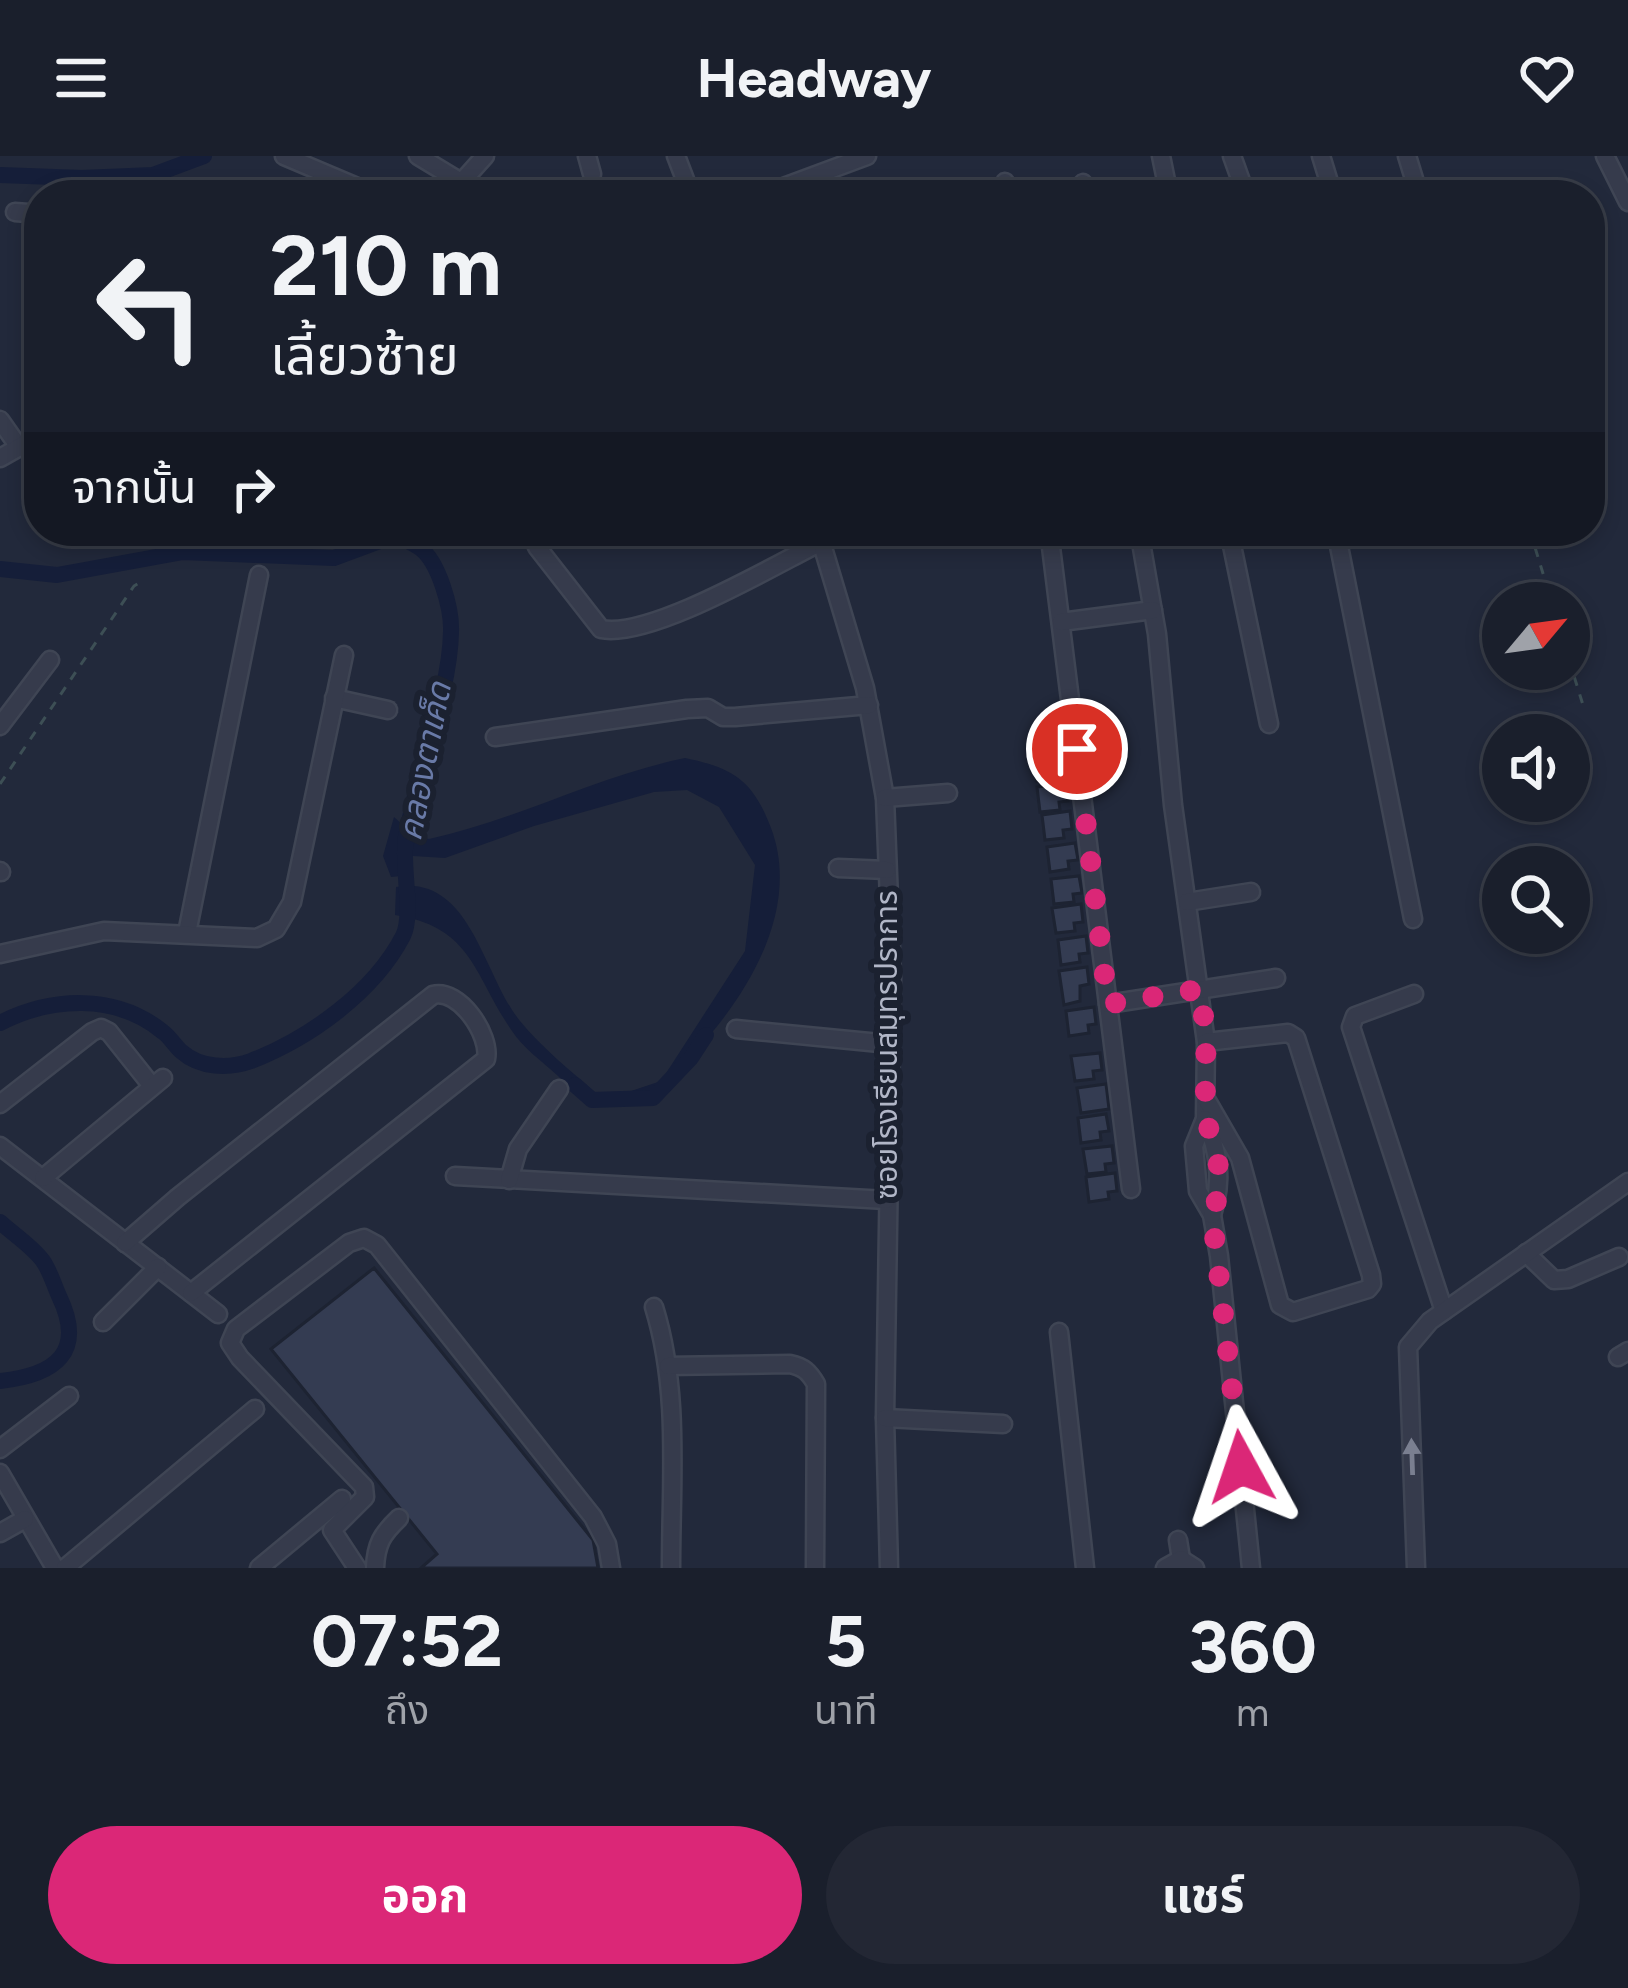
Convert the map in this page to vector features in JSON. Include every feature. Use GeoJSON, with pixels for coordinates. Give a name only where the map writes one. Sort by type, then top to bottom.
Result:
{"type":"FeatureCollection","features":[{"type":"Feature","properties":{"kind":"street"},"geometry":{"type":"LineString","coordinates":[[284,156],[341,180]]}},
{"type":"Feature","properties":{"kind":"street"},"geometry":{"type":"LineString","coordinates":[[418,156],[446,180]]}},
{"type":"Feature","properties":{"kind":"street"},"geometry":{"type":"LineString","coordinates":[[464,180],[485,156]]}},
{"type":"Feature","properties":{"kind":"street"},"geometry":{"type":"LineString","coordinates":[[802,180],[867,156]]}},
{"type":"Feature","properties":{"kind":"street"},"geometry":{"type":"LineString","coordinates":[[1605,156],[1628,202]]}},
{"type":"Feature","properties":{"kind":"street"},"geometry":{"type":"LineString","coordinates":[[15,212],[24,213]]}},
{"type":"Feature","properties":{"kind":"street"},"geometry":{"type":"LineString","coordinates":[[0,420],[19,447]]}},
{"type":"Feature","properties":{"kind":"street"},"geometry":{"type":"LineString","coordinates":[[0,458],[24,444]]}},
{"type":"Feature","properties":{"kind":"street"},"geometry":{"type":"LineString","coordinates":[[538,546],[601,629],[612,631],[669,617],[801,546]]}},
{"type":"Feature","properties":{"kind":"street","name":"ซอยโรงเรียนสมุทรปราการ"},"geometry":{"type":"LineString","coordinates":[[823,546],[869,705],[885,798],[890,1044],[885,1418],[889,1568]]}},
{"type":"Feature","properties":{"kind":"street"},"geometry":{"type":"LineString","coordinates":[[1051,546],[1131,1190]]}},
{"type":"Feature","properties":{"kind":"street"},"geometry":{"type":"LineString","coordinates":[[1142,546],[1201,989],[1205,1119],[1217,1148],[1220,1190],[1212,1215],[1251,1568]]}},
{"type":"Feature","properties":{"kind":"street"},"geometry":{"type":"LineString","coordinates":[[1232,546],[1269,724]]}},
{"type":"Feature","properties":{"kind":"street"},"geometry":{"type":"LineString","coordinates":[[1339,546],[1413,919]]}},
{"type":"Feature","properties":{"kind":"street"},"geometry":{"type":"LineString","coordinates":[[187,933],[259,575]]}},
{"type":"Feature","properties":{"kind":"street"},"geometry":{"type":"LineString","coordinates":[[1061,622],[1153,610]]}},
{"type":"Feature","properties":{"kind":"street"},"geometry":{"type":"LineString","coordinates":[[0,953],[104,931],[257,938],[276,929],[286,918],[344,655]]}},
{"type":"Feature","properties":{"kind":"street"},"geometry":{"type":"LineString","coordinates":[[0,726],[50,660]]}},
{"type":"Feature","properties":{"kind":"street"},"geometry":{"type":"LineString","coordinates":[[334,698],[388,710]]}},
{"type":"Feature","properties":{"kind":"street"},"geometry":{"type":"LineString","coordinates":[[495,737],[708,708],[734,717],[869,705]]}},
{"type":"Feature","properties":{"kind":"street"},"geometry":{"type":"LineString","coordinates":[[885,798],[948,793]]}},
{"type":"Feature","properties":{"kind":"street"},"geometry":{"type":"LineString","coordinates":[[838,868],[887,870]]}},
{"type":"Feature","properties":{"kind":"street"},"geometry":{"type":"LineString","coordinates":[[1187,902],[1252,892]]}},
{"type":"Feature","properties":{"kind":"street"},"geometry":{"type":"LineString","coordinates":[[1108,1004],[1276,978]]}},
{"type":"Feature","properties":{"kind":"street"},"geometry":{"type":"LineString","coordinates":[[1414,994],[1355,1016],[1351,1027],[1444,1311]]}},
{"type":"Feature","properties":{"kind":"street"},"geometry":{"type":"LineString","coordinates":[[125,1243],[433,995],[452,995],[487,1039],[486,1059],[191,1293]]}},
{"type":"Feature","properties":{"kind":"street"},"geometry":{"type":"LineString","coordinates":[[0,1104],[101,1028],[157,1082],[44,1178]]}},
{"type":"Feature","properties":{"kind":"street"},"geometry":{"type":"LineString","coordinates":[[736,1029],[890,1044]]}},
{"type":"Feature","properties":{"kind":"street"},"geometry":{"type":"LineString","coordinates":[[1206,1042],[1288,1033],[1296,1038],[1371,1275],[1368,1289],[1293,1312],[1280,1305],[1240,1158],[1206,1099]]}},
{"type":"Feature","properties":{"kind":"street"},"geometry":{"type":"LineString","coordinates":[[509,1180],[518,1149],[559,1089]]}},
{"type":"Feature","properties":{"kind":"street"},"geometry":{"type":"LineString","coordinates":[[0,1146],[218,1314]]}},
{"type":"Feature","properties":{"kind":"street"},"geometry":{"type":"LineString","coordinates":[[455,1176],[886,1200]]}},
{"type":"Feature","properties":{"kind":"street"},"geometry":{"type":"LineString","coordinates":[[1416,1568],[1408,1347],[1417,1331],[1628,1182]]}},
{"type":"Feature","properties":{"kind":"street"},"geometry":{"type":"LineString","coordinates":[[357,1568],[332,1530],[365,1498],[364,1487],[230,1343],[236,1329],[349,1243],[364,1238],[377,1245],[593,1517],[607,1544],[611,1568]]}},
{"type":"Feature","properties":{"kind":"street"},"geometry":{"type":"LineString","coordinates":[[1526,1253],[1554,1280],[1568,1279],[1618,1257]]}},
{"type":"Feature","properties":{"kind":"street"},"geometry":{"type":"LineString","coordinates":[[104,1322],[158,1267]]}},
{"type":"Feature","properties":{"kind":"street"},"geometry":{"type":"LineString","coordinates":[[654,1306],[672,1392],[671,1568]]}},
{"type":"Feature","properties":{"kind":"street"},"geometry":{"type":"LineString","coordinates":[[1058,1332],[1085,1568]]}},
{"type":"Feature","properties":{"kind":"street"},"geometry":{"type":"LineString","coordinates":[[668,1366],[790,1364],[811,1375],[816,1384],[815,1568]]}},
{"type":"Feature","properties":{"kind":"street"},"geometry":{"type":"LineString","coordinates":[[0,1449],[69,1396]]}},
{"type":"Feature","properties":{"kind":"street"},"geometry":{"type":"LineString","coordinates":[[65,1568],[256,1409]]}},
{"type":"Feature","properties":{"kind":"street"},"geometry":{"type":"LineString","coordinates":[[885,1418],[1003,1424]]}},
{"type":"Feature","properties":{"kind":"street"},"geometry":{"type":"LineString","coordinates":[[0,1473],[55,1568]]}},
{"type":"Feature","properties":{"kind":"street"},"geometry":{"type":"LineString","coordinates":[[259,1568],[342,1499]]}},
{"type":"Feature","properties":{"kind":"street"},"geometry":{"type":"LineString","coordinates":[[375,1568],[376,1546],[399,1518]]}},
{"type":"Feature","properties":{"kind":"street"},"geometry":{"type":"LineString","coordinates":[[0,1533],[25,1519]]}},
{"type":"Feature","properties":{"kind":"street"},"geometry":{"type":"LineString","coordinates":[[1178,1540],[1180,1565]]}},
{"type":"Feature","properties":{"kind":"path"},"geometry":{"type":"LineString","coordinates":[[1535,546],[1546,582]]}},
{"type":"Feature","properties":{"kind":"path"},"geometry":{"type":"LineString","coordinates":[[0,784],[134,586],[144,580]]}},
{"type":"Feature","properties":{"kind":"path"},"geometry":{"type":"LineString","coordinates":[[1578,690],[1583,705]]}},
{"type":"Feature","properties":{"kind":"water"},"geometry":{"type":"Polygon","coordinates":[[[685,758],[729,772],[757,798],[779,858],[774,918],[765,948],[734,1003],[669,1082],[645,1098],[590,1099],[527,1049],[456,942],[421,921],[395,915],[396,887],[421,887],[442,896],[472,932],[507,1002],[538,1041],[596,1093],[628,1092],[661,1081],[745,951],[755,865],[719,807],[687,790],[654,792],[534,826],[445,858],[413,856],[411,875],[391,877],[383,856],[394,817],[414,835],[429,839],[685,758]]]}},
{"type":"Feature","properties":{"kind":"building"},"geometry":{"type":"Polygon","coordinates":[[[1062,752],[1064,769],[1055,770],[1056,778],[1037,781],[1033,756],[1062,752]]]}},
{"type":"Feature","properties":{"kind":"building"},"geometry":{"type":"Polygon","coordinates":[[[1066,784],[1068,801],[1059,802],[1060,810],[1040,812],[1037,787],[1066,784]]]}},
{"type":"Feature","properties":{"kind":"building"},"geometry":{"type":"Polygon","coordinates":[[[1070,811],[1072,829],[1063,830],[1064,838],[1045,840],[1042,815],[1070,811]]]}},
{"type":"Feature","properties":{"kind":"building"},"geometry":{"type":"Polygon","coordinates":[[[1075,843],[1078,860],[1068,861],[1069,869],[1050,872],[1047,847],[1075,843]]]}},
{"type":"Feature","properties":{"kind":"building"},"geometry":{"type":"Polygon","coordinates":[[[1079,876],[1082,893],[1073,894],[1074,902],[1054,904],[1051,879],[1079,876]]]}},
{"type":"Feature","properties":{"kind":"building"},"geometry":{"type":"Polygon","coordinates":[[[1081,904],[1083,922],[1074,923],[1075,931],[1056,933],[1052,908],[1081,904]]]}},
{"type":"Feature","properties":{"kind":"building"},"geometry":{"type":"Polygon","coordinates":[[[1086,936],[1088,953],[1079,954],[1080,962],[1061,965],[1058,940],[1086,936]]]}},
{"type":"Feature","properties":{"kind":"building"},"geometry":{"type":"Polygon","coordinates":[[[1087,967],[1089,984],[1080,986],[1080,1001],[1064,1005],[1059,971],[1087,967]]]}},
{"type":"Feature","properties":{"kind":"building"},"geometry":{"type":"Polygon","coordinates":[[[1094,1007],[1096,1024],[1088,1025],[1089,1033],[1069,1036],[1066,1011],[1094,1007]]]}},
{"type":"Feature","properties":{"kind":"building"},"geometry":{"type":"Polygon","coordinates":[[[1100,1053],[1102,1070],[1093,1071],[1094,1079],[1075,1081],[1071,1056],[1100,1053]]]}},
{"type":"Feature","properties":{"kind":"building"},"geometry":{"type":"Polygon","coordinates":[[[1106,1084],[1109,1109],[1081,1113],[1077,1088],[1106,1084]]]}},
{"type":"Feature","properties":{"kind":"building"},"geometry":{"type":"Polygon","coordinates":[[[1106,1114],[1109,1131],[1100,1132],[1101,1140],[1081,1143],[1078,1118],[1106,1114]]]}},
{"type":"Feature","properties":{"kind":"building"},"geometry":{"type":"Polygon","coordinates":[[[1112,1146],[1114,1163],[1105,1164],[1106,1172],[1087,1174],[1083,1149],[1112,1146]]]}},
{"type":"Feature","properties":{"kind":"building"},"geometry":{"type":"Polygon","coordinates":[[[1115,1173],[1117,1191],[1108,1192],[1109,1199],[1089,1202],[1086,1177],[1115,1173]]]}},
{"type":"Feature","properties":{"kind":"building"},"geometry":{"type":"Polygon","coordinates":[[[374,1268],[593,1540],[598,1568],[421,1568],[437,1554],[271,1349],[374,1268]]]}},
{"type":"Feature","properties":{"kind":"waterway","name":"คลองตาเค็ด"},"geometry":{"type":"LineString","coordinates":[[0,175],[153,175],[204,156]]}},
{"type":"Feature","properties":{"kind":"waterway","name":"คลองตาเค็ด"},"geometry":{"type":"LineString","coordinates":[[0,569],[57,575],[183,552],[334,558],[366,546]]}},
{"type":"Feature","properties":{"kind":"waterway","name":"คลองตาเค็ด"},"geometry":{"type":"LineString","coordinates":[[0,1023],[62,1004],[104,1005],[145,1019],[197,1061],[233,1065],[296,1040],[338,1011],[375,976],[406,927],[406,837],[449,655],[447,599],[433,564],[416,546]]}},
{"type":"Feature","properties":{"kind":"waterway"},"geometry":{"type":"LineString","coordinates":[[575,1085],[592,1100],[653,1098],[706,1035]]}},
{"type":"Feature","properties":{"kind":"waterway","name":"คลองตาเค็ด"},"geometry":{"type":"LineString","coordinates":[[0,1222],[45,1265],[67,1315],[69,1332],[61,1357],[50,1366],[0,1381]]}},
{"type":"Feature","properties":{"kind":"route"},"geometry":{"type":"LineString","coordinates":[[1077,749],[1108,1004],[1201,989],[1205,1119],[1217,1148],[1220,1190],[1212,1215],[1241,1467]]}}]}
